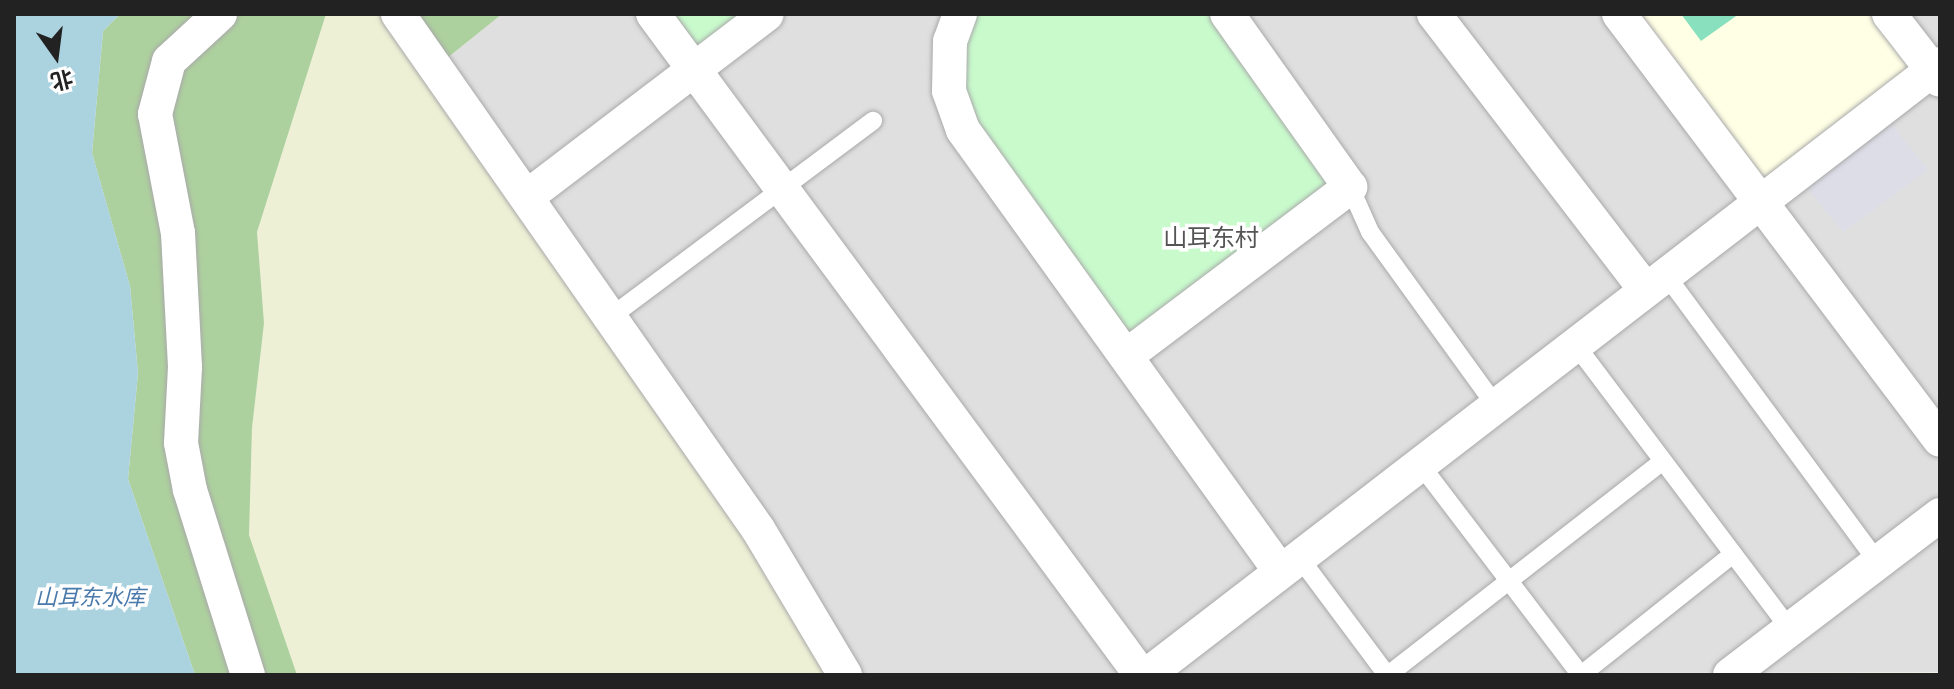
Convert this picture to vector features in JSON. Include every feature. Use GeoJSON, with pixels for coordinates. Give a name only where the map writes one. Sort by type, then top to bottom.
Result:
{"type":"FeatureCollection","features":[{"type":"Feature","properties":{"kind":"street"},"geometry":{"type":"LineString","coordinates":[[220,14],[169,61],[155,114],[161,163],[178,233],[185,367],[181,443],[190,490],[248,675]]}},
{"type":"Feature","properties":{"kind":"street"},"geometry":{"type":"LineString","coordinates":[[398,14],[758,529],[845,675]]}},
{"type":"Feature","properties":{"kind":"street"},"geometry":{"type":"LineString","coordinates":[[653,14],[1144,675],[1761,201],[1937,71],[1889,14]]}},
{"type":"Feature","properties":{"kind":"street"},"geometry":{"type":"LineString","coordinates":[[528,196],[767,14]]}},
{"type":"Feature","properties":{"kind":"street"},"geometry":{"type":"LineString","coordinates":[[960,14],[950,41],[949,91],[963,130],[1126,356],[1290,564]]}},
{"type":"Feature","properties":{"kind":"street"},"geometry":{"type":"LineString","coordinates":[[1126,356],[1350,187],[1227,14]]}},
{"type":"Feature","properties":{"kind":"street"},"geometry":{"type":"LineString","coordinates":[[1434,14],[1656,282]]}},
{"type":"Feature","properties":{"kind":"street"},"geometry":{"type":"LineString","coordinates":[[1619,14],[1940,440]]}},
{"type":"Feature","properties":{"kind":"street"},"geometry":{"type":"LineString","coordinates":[[1730,675],[1940,515]]}},
{"type":"Feature","properties":{"kind":"lane"},"geometry":{"type":"LineString","coordinates":[[612,316],[873,121]]}},
{"type":"Feature","properties":{"kind":"lane"},"geometry":{"type":"LineString","coordinates":[[1350,187],[1370,232],[1496,406]]}},
{"type":"Feature","properties":{"kind":"lane"},"geometry":{"type":"LineString","coordinates":[[1656,282],[1878,563]]}},
{"type":"Feature","properties":{"kind":"lane"},"geometry":{"type":"LineString","coordinates":[[1575,344],[1790,629]]}},
{"type":"Feature","properties":{"kind":"lane"},"geometry":{"type":"LineString","coordinates":[[1290,564],[1387,675],[1663,461]]}},
{"type":"Feature","properties":{"kind":"lane"},"geometry":{"type":"LineString","coordinates":[[1420,464],[1581,675],[1733,554]]}},
{"type":"Feature","properties":{"kind":"shaded area"},"geometry":{"type":"Polygon","coordinates":[[[326,14],[398,14],[845,675],[297,675],[249,535],[252,428],[264,323],[257,232],[326,14]]]}},
{"type":"Feature","properties":{"kind":"shaded area","name":"山耳东村"},"geometry":{"type":"Polygon","coordinates":[[[502,14],[1940,14],[1940,672],[845,675],[436,67],[502,14]]]}},
{"type":"Feature","properties":{"kind":"shaded area"},"geometry":{"type":"Polygon","coordinates":[[[1625,14],[1884,14],[1923,65],[1760,194],[1625,14]]]}},
{"type":"Feature","properties":{"kind":"shaded area"},"geometry":{"type":"Polygon","coordinates":[[[1880,109],[1928,170],[1843,232],[1796,175],[1880,109]]]}},
{"type":"Feature","properties":{"kind":"green space"},"geometry":{"type":"Polygon","coordinates":[[[120,14],[326,14],[257,232],[264,323],[252,428],[249,535],[297,675],[195,675],[128,479],[138,373],[130,286],[92,153],[103,31],[120,14]]]}},
{"type":"Feature","properties":{"kind":"green space"},"geometry":{"type":"Polygon","coordinates":[[[398,14],[502,14],[436,67],[398,14]]]}},
{"type":"Feature","properties":{"kind":"green space"},"geometry":{"type":"Polygon","coordinates":[[[653,14],[767,14],[694,70],[653,14]]]}},
{"type":"Feature","properties":{"kind":"green space"},"geometry":{"type":"Polygon","coordinates":[[[960,14],[1227,14],[1350,187],[1126,356],[997,183],[950,41],[960,14]]]}},
{"type":"Feature","properties":{"kind":"green space"},"geometry":{"type":"Polygon","coordinates":[[[1681,14],[1739,14],[1701,41],[1681,14]]]}},
{"type":"Feature","properties":{"kind":"water","name":"山耳东水库"},"geometry":{"type":"Polygon","coordinates":[[[14,14],[120,14],[103,31],[92,153],[130,286],[138,373],[128,479],[195,675],[14,675],[14,14]]]}},
{"type":"Feature","properties":{"kind":"district","name":"山耳东村"},"geometry":{"type":"Point","coordinates":[1211,239]}}]}
